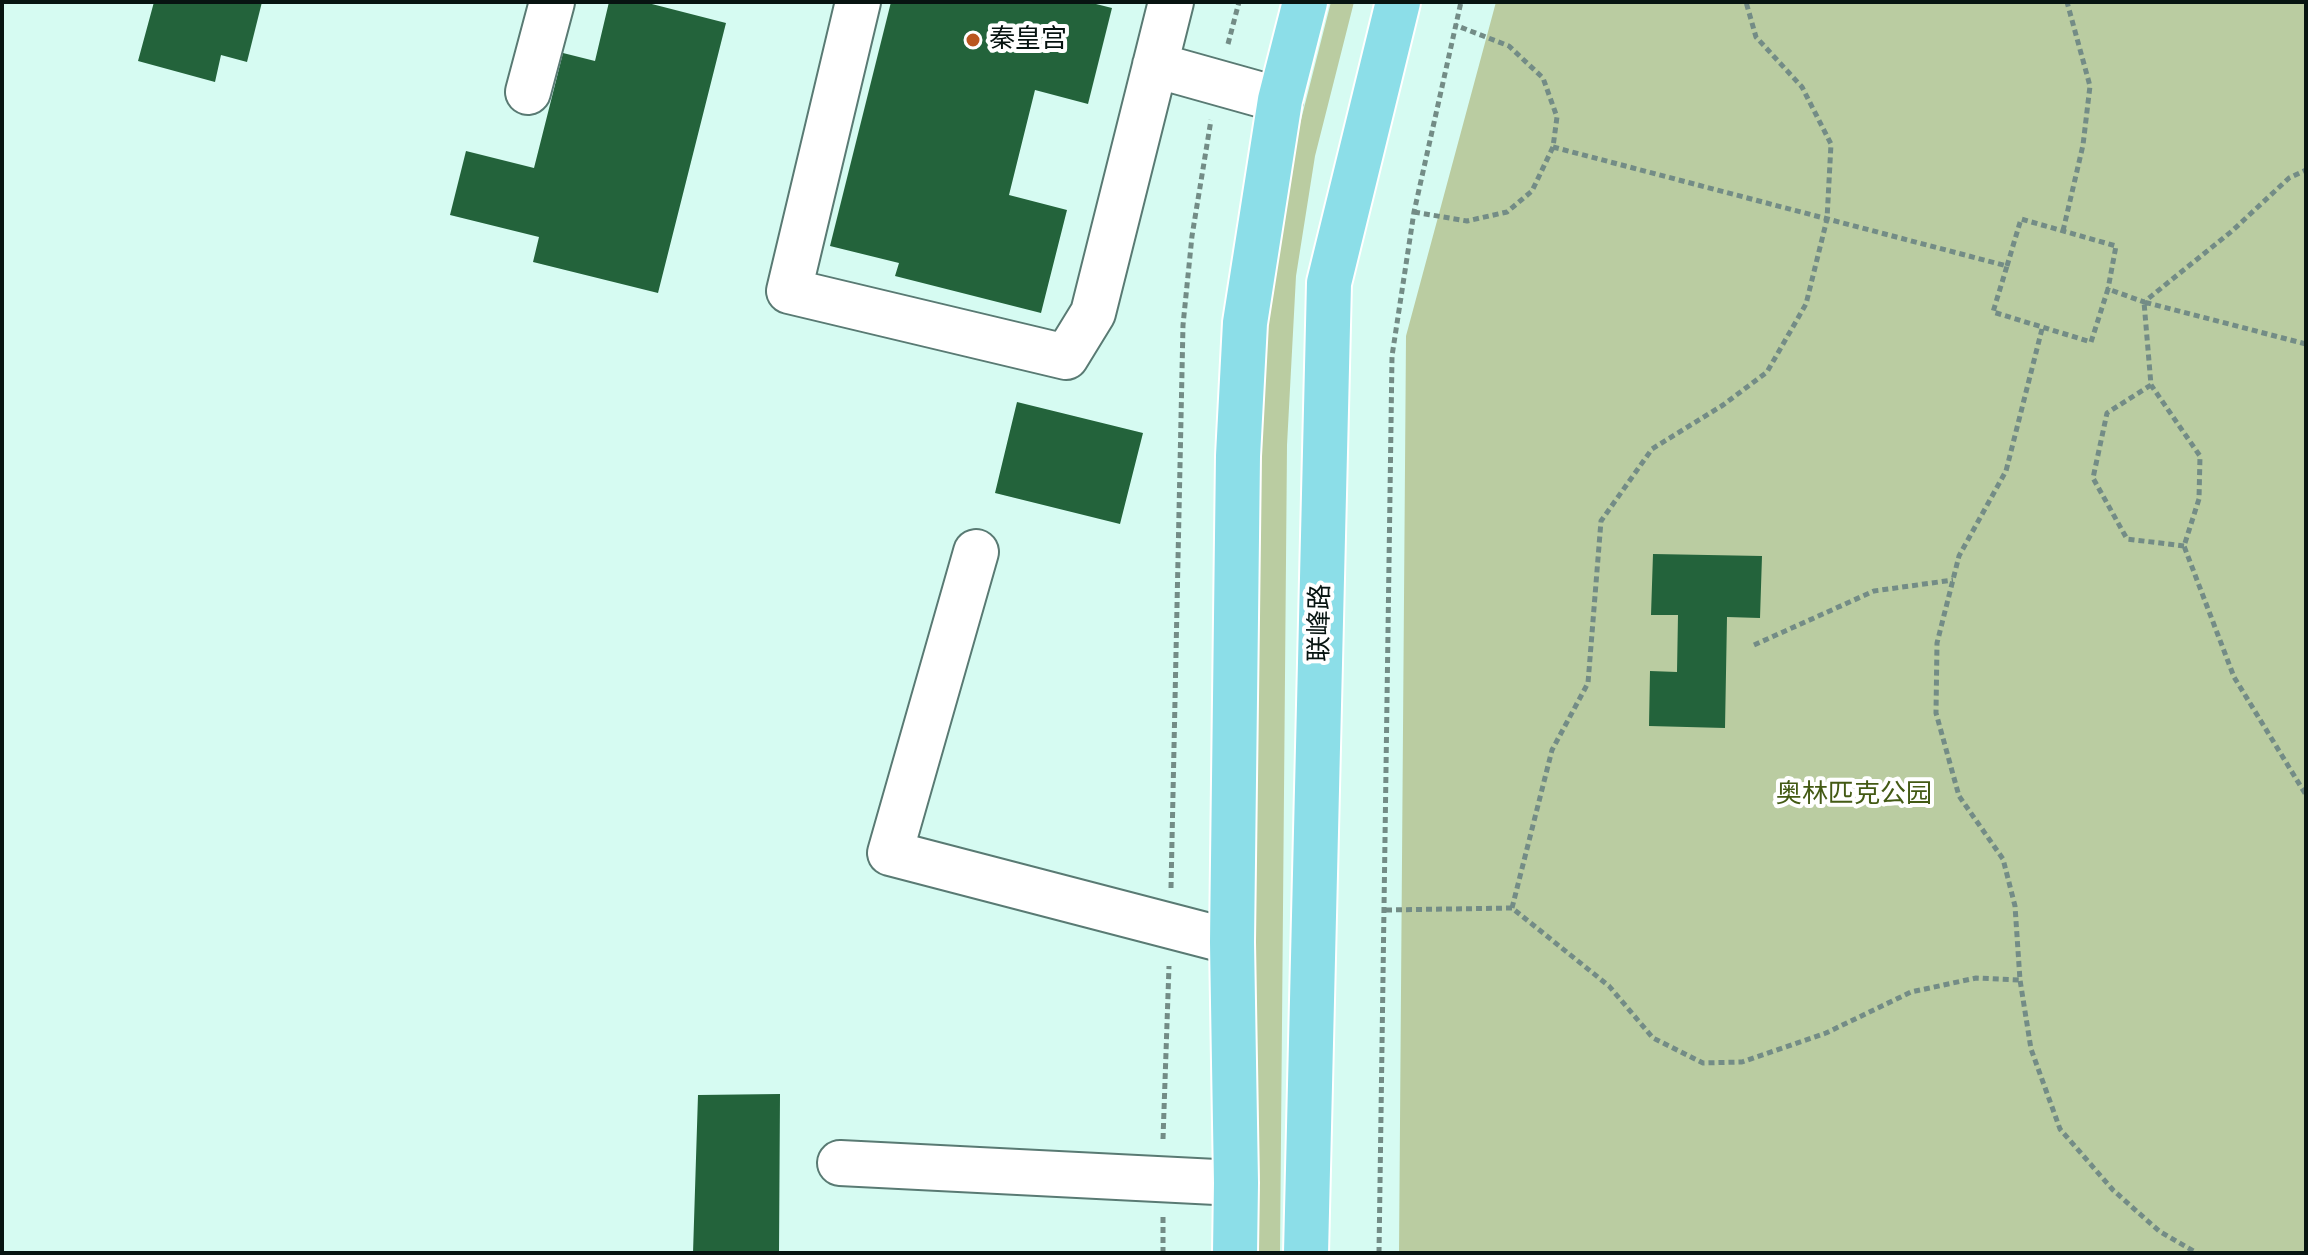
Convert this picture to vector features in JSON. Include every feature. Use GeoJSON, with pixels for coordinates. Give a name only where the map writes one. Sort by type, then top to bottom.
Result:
{"type":"FeatureCollection","features":[{"type":"Feature","properties":{"kind":"main road"},"geometry":{"type":"LineString","coordinates":[[1235,1253],[1232,942],[1238,456],[1245,323],[1280,100],[1305,2]]}},
{"type":"Feature","properties":{"kind":"main road","name":"联峰路"},"geometry":{"type":"LineString","coordinates":[[1306,1253],[1329,283],[1398,2]]}},
{"type":"Feature","properties":{"kind":"lane"},"geometry":{"type":"LineString","coordinates":[[528,92],[552,2]]}},
{"type":"Feature","properties":{"kind":"lane"},"geometry":{"type":"LineString","coordinates":[[858,2],[789,291],[1066,357],[1093,313],[1171,2]]}},
{"type":"Feature","properties":{"kind":"lane"},"geometry":{"type":"LineString","coordinates":[[1155,65],[1280,100]]}},
{"type":"Feature","properties":{"kind":"lane"},"geometry":{"type":"LineString","coordinates":[[976,552],[890,853],[1232,942]]}},
{"type":"Feature","properties":{"kind":"lane"},"geometry":{"type":"LineString","coordinates":[[840,1163],[1236,1183]]}},
{"type":"Feature","properties":{"kind":"path"},"geometry":{"type":"LineString","coordinates":[[1163,1253],[1162,1179],[1183,325],[1192,236],[1217,83],[1239,2]]}},
{"type":"Feature","properties":{"kind":"path"},"geometry":{"type":"LineString","coordinates":[[1379,1253],[1392,356],[1414,212],[1461,2]]}},
{"type":"Feature","properties":{"kind":"path"},"geometry":{"type":"LineString","coordinates":[[1512,908],[1552,750],[1588,683],[1601,521],[1652,449],[1723,405],[1767,372],[1806,304],[1827,219],[1831,144],[1802,87],[1756,37],[1746,2]]}},
{"type":"Feature","properties":{"kind":"path"},"geometry":{"type":"LineString","coordinates":[[2063,231],[2083,145],[2090,86],[2067,2]]}},
{"type":"Feature","properties":{"kind":"path"},"geometry":{"type":"LineString","coordinates":[[1414,212],[1467,221],[1507,212],[1532,191],[1553,147],[1557,117],[1543,78],[1509,46],[1455,25]]}},
{"type":"Feature","properties":{"kind":"path"},"geometry":{"type":"LineString","coordinates":[[1553,147],[2007,266]]}},
{"type":"Feature","properties":{"kind":"path"},"geometry":{"type":"LineString","coordinates":[[2144,302],[2232,231],[2289,178],[2306,170]]}},
{"type":"Feature","properties":{"kind":"path"},"geometry":{"type":"LineString","coordinates":[[2021,219],[2116,246],[2108,289],[2091,342],[1993,312],[2007,266],[2021,219]]}},
{"type":"Feature","properties":{"kind":"path"},"geometry":{"type":"LineString","coordinates":[[2108,289],[2144,302],[2306,344]]}},
{"type":"Feature","properties":{"kind":"path"},"geometry":{"type":"LineString","coordinates":[[2144,302],[2151,385],[2200,456],[2199,499],[2184,546],[2234,677],[2306,795]]}},
{"type":"Feature","properties":{"kind":"path"},"geometry":{"type":"LineString","coordinates":[[2042,329],[2006,471],[1959,556],[1937,643],[1936,713],[1959,796],[2003,859],[2015,906],[2020,980],[2031,1049],[2060,1129],[2113,1190],[2159,1231],[2197,1253]]}},
{"type":"Feature","properties":{"kind":"path"},"geometry":{"type":"LineString","coordinates":[[2151,385],[2107,413],[2093,478],[2127,539],[2184,546]]}},
{"type":"Feature","properties":{"kind":"path"},"geometry":{"type":"LineString","coordinates":[[1754,645],[1874,591],[1953,580]]}},
{"type":"Feature","properties":{"kind":"path"},"geometry":{"type":"LineString","coordinates":[[1386,910],[1512,908],[1609,986],[1653,1038],[1703,1063],[1742,1062],[1826,1033],[1911,992],[1976,978],[2020,980]]}},
{"type":"Feature","properties":{"kind":"green space"},"geometry":{"type":"Polygon","coordinates":[[[1331,2],[1354,2],[1315,156],[1296,276],[1287,445],[1280,1253],[1252,1253],[1258,443],[1269,282],[1290,163],[1331,2]]]}},
{"type":"Feature","properties":{"kind":"green space","name":"奥林匹克公园"},"geometry":{"type":"Polygon","coordinates":[[[1496,2],[2306,2],[2306,1253],[1399,1253],[1406,336],[1496,2]]]}},
{"type":"Feature","properties":{"kind":"building"},"geometry":{"type":"Polygon","coordinates":[[[154,2],[262,2],[247,62],[221,55],[215,82],[138,61],[154,2]]]}},
{"type":"Feature","properties":{"kind":"building"},"geometry":{"type":"Polygon","coordinates":[[[609,2],[644,2],[726,23],[658,293],[533,262],[539,237],[450,215],[466,151],[534,168],[563,53],[595,61],[609,2]]]}},
{"type":"Feature","properties":{"kind":"building"},"geometry":{"type":"Polygon","coordinates":[[[891,2],[1088,2],[1112,8],[1088,104],[1035,90],[1009,195],[1067,210],[1041,313],[895,276],[899,263],[830,246],[891,2]]]}},
{"type":"Feature","properties":{"kind":"building"},"geometry":{"type":"Polygon","coordinates":[[[1017,402],[1143,433],[1120,524],[995,493],[1017,402]]]}},
{"type":"Feature","properties":{"kind":"building"},"geometry":{"type":"Polygon","coordinates":[[[1653,554],[1762,556],[1760,618],[1727,617],[1725,728],[1649,726],[1650,671],[1677,672],[1678,615],[1651,615],[1653,554]]]}},
{"type":"Feature","properties":{"kind":"building"},"geometry":{"type":"Polygon","coordinates":[[[780,1094],[779,1253],[693,1253],[698,1095],[780,1094]]]}},
{"type":"Feature","properties":{"kind":"place","name":"秦皇宫"},"geometry":{"type":"Point","coordinates":[973,40]}}]}
